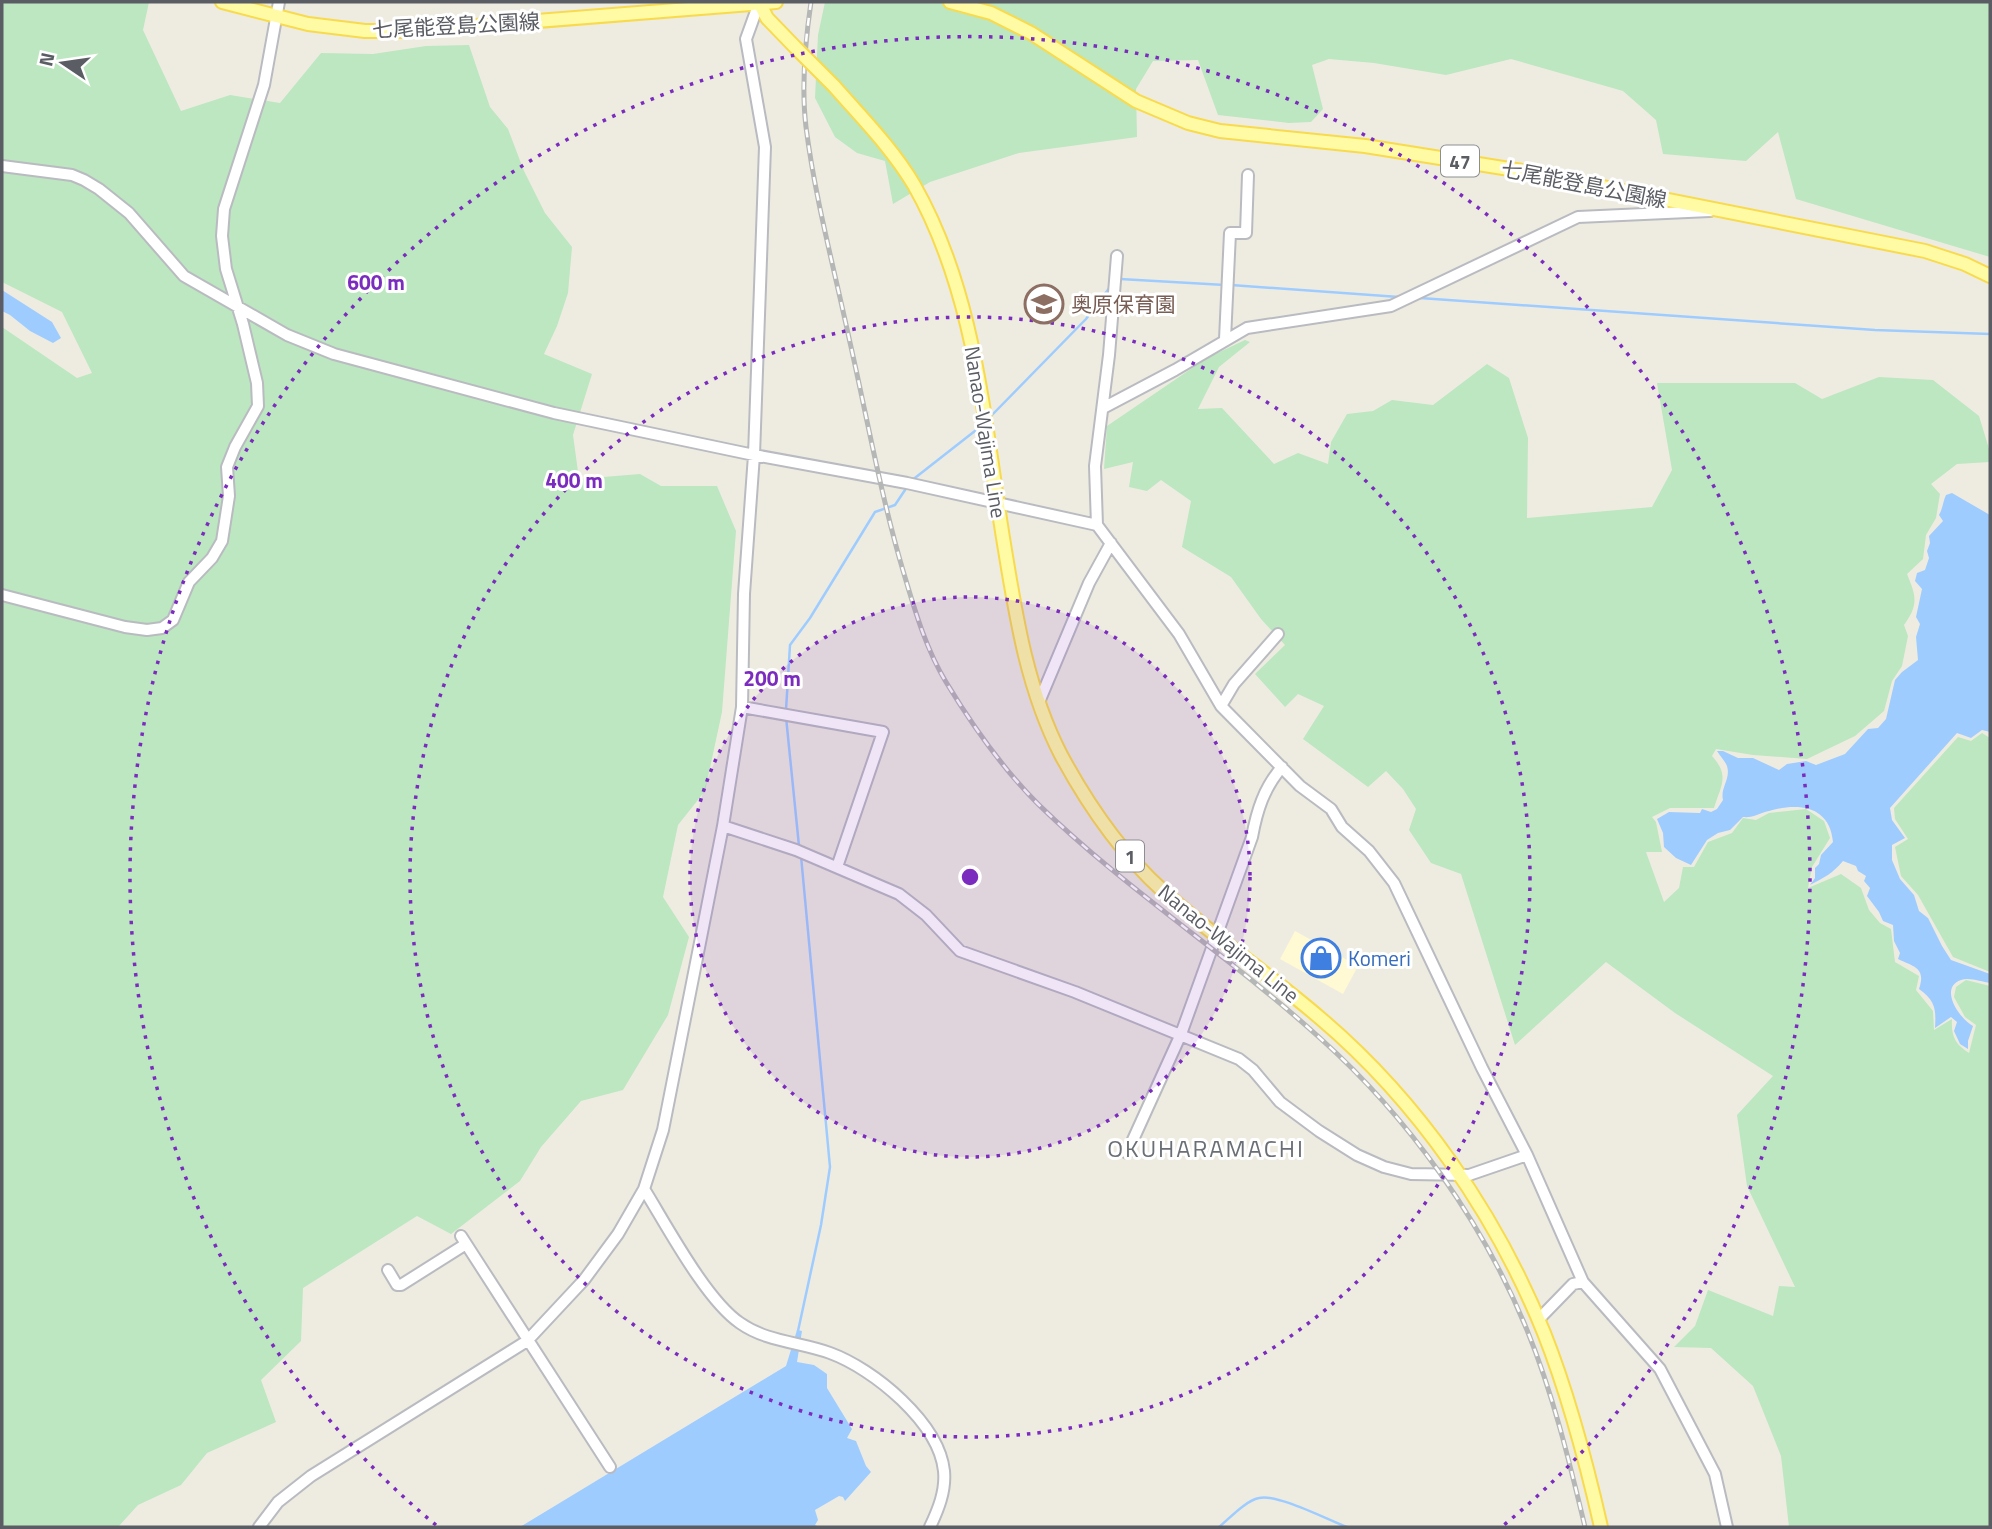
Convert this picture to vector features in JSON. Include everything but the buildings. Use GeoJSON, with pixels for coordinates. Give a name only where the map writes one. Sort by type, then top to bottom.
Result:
{"type":"FeatureCollection","features":[{"type":"Feature","properties":{"kind":"main road","name":"七尾能登島公園線"},"geometry":{"type":"LineString","coordinates":[[222,2],[308,24],[365,31],[412,31],[776,2]]}},
{"type":"Feature","properties":{"kind":"main road","name":"Nanao-Wajima Line"},"geometry":{"type":"LineString","coordinates":[[759,2],[772,23],[834,86],[891,150],[913,183],[949,262],[968,325],[1017,624],[1043,717],[1060,752],[1098,817],[1160,889],[1321,1018],[1407,1107],[1457,1173],[1494,1229],[1538,1320],[1570,1406],[1601,1527]]}},
{"type":"Feature","properties":{"kind":"main road","name":"七尾能登島公園線"},"geometry":{"type":"LineString","coordinates":[[950,2],[992,13],[1031,33],[1136,101],[1188,122],[1220,131],[1365,146],[1522,171],[1925,251],[1965,264],[1990,276]]}},
{"type":"Feature","properties":{"kind":"street"},"geometry":{"type":"LineString","coordinates":[[2,595],[125,627],[147,630],[162,628],[173,620],[189,582],[212,558],[222,541],[229,496],[228,467],[235,447],[258,406],[257,383],[226,269],[222,236],[224,209],[264,85],[279,2]]}},
{"type":"Feature","properties":{"kind":"street"},"geometry":{"type":"LineString","coordinates":[[259,1527],[278,1502],[311,1476],[527,1340],[584,1280],[618,1234],[644,1189],[663,1130],[723,826],[742,707],[744,594],[754,455],[765,147],[746,39],[759,2]]}},
{"type":"Feature","properties":{"kind":"street"},"geometry":{"type":"LineString","coordinates":[[2,166],[72,175],[99,189],[129,213],[184,275],[287,335],[334,354],[554,413],[1097,524]]}},
{"type":"Feature","properties":{"kind":"street"},"geometry":{"type":"LineString","coordinates":[[1225,340],[1230,233],[1246,233],[1248,176]]}},
{"type":"Feature","properties":{"kind":"street"},"geometry":{"type":"LineString","coordinates":[[1103,408],[1247,328],[1391,306],[1578,217],[1724,211]]}},
{"type":"Feature","properties":{"kind":"street"},"geometry":{"type":"LineString","coordinates":[[1118,256],[1095,467],[1097,524],[1179,634],[1221,706],[1300,786],[1331,809],[1342,827],[1394,883],[1482,1068],[1527,1155],[1583,1282],[1660,1369],[1715,1474],[1727,1527]]}},
{"type":"Feature","properties":{"kind":"street"},"geometry":{"type":"LineString","coordinates":[[1039,702],[1089,583],[1111,543]]}},
{"type":"Feature","properties":{"kind":"street"},"geometry":{"type":"LineString","coordinates":[[1221,706],[1234,684],[1278,634]]}},
{"type":"Feature","properties":{"kind":"street"},"geometry":{"type":"LineString","coordinates":[[742,707],[883,732],[837,867]]}},
{"type":"Feature","properties":{"kind":"street"},"geometry":{"type":"LineString","coordinates":[[1127,1153],[1181,1034],[1218,936],[1252,836],[1258,806],[1282,767]]}},
{"type":"Feature","properties":{"kind":"street"},"geometry":{"type":"LineString","coordinates":[[723,826],[802,852],[899,894],[926,915],[960,951],[1075,992],[1239,1059],[1253,1070],[1280,1101],[1319,1131],[1384,1167],[1410,1174],[1469,1175],[1527,1155]]}},
{"type":"Feature","properties":{"kind":"street"},"geometry":{"type":"LineString","coordinates":[[644,1189],[712,1296],[739,1322],[765,1336],[831,1353],[862,1370],[891,1391],[927,1427],[939,1448],[945,1473],[941,1502],[930,1527]]}},
{"type":"Feature","properties":{"kind":"street"},"geometry":{"type":"LineString","coordinates":[[388,1270],[397,1284],[401,1285],[464,1240],[610,1467]]}},
{"type":"Feature","properties":{"kind":"street"},"geometry":{"type":"LineString","coordinates":[[1538,1320],[1573,1284],[1583,1282]]}},
{"type":"Feature","properties":{"kind":"shaded area"},"geometry":{"type":"Polygon","coordinates":[[[1295,931],[1358,966],[1343,994],[1280,959],[1295,931]]]}},
{"type":"Feature","properties":{"kind":"green space"},"geometry":{"type":"Polygon","coordinates":[[[2,2],[149,2],[143,30],[181,111],[230,95],[280,103],[321,53],[373,54],[426,46],[469,45],[490,107],[508,129],[524,171],[545,213],[572,247],[568,293],[544,354],[592,374],[573,435],[579,479],[640,474],[661,486],[717,486],[736,531],[722,712],[705,791],[678,825],[663,897],[689,937],[668,1015],[623,1090],[581,1101],[541,1147],[520,1181],[451,1234],[417,1216],[303,1288],[301,1341],[261,1380],[276,1422],[207,1453],[181,1485],[138,1505],[118,1527],[2,1527],[2,327],[77,378],[92,373],[62,312],[2,282],[2,2]]]}},
{"type":"Feature","properties":{"kind":"green space"},"geometry":{"type":"Polygon","coordinates":[[[825,2],[1990,2],[1990,257],[1796,199],[1778,132],[1746,161],[1663,154],[1656,120],[1623,91],[1511,59],[1446,75],[1374,63],[1329,59],[1312,65],[1323,109],[1311,122],[1289,123],[1218,115],[1198,60],[1153,61],[1136,89],[1137,137],[1019,153],[930,182],[893,204],[885,161],[857,153],[835,137],[815,98],[818,35],[825,2]]]}},
{"type":"Feature","properties":{"kind":"green space"},"geometry":{"type":"Polygon","coordinates":[[[1245,340],[1250,342],[1219,367],[1198,409],[1222,408],[1274,464],[1298,453],[1328,464],[1331,442],[1347,414],[1373,411],[1392,400],[1433,405],[1487,364],[1509,378],[1528,438],[1527,518],[1652,507],[1672,470],[1657,383],[1795,383],[1822,399],[1879,377],[1933,380],[1979,416],[1990,452],[1990,462],[1957,464],[1931,484],[1940,494],[1936,518],[1926,535],[1923,559],[1907,574],[1914,594],[1914,605],[1904,625],[1908,636],[1902,666],[1892,681],[1884,711],[1855,736],[1807,759],[1716,749],[1712,756],[1721,769],[1722,781],[1714,808],[1670,808],[1652,817],[1656,822],[1662,852],[1646,852],[1664,902],[1679,888],[1683,867],[1694,867],[1708,842],[1732,833],[1743,818],[1756,820],[1769,813],[1806,809],[1824,821],[1830,838],[1812,867],[1808,888],[1841,874],[1861,888],[1869,910],[1880,923],[1891,929],[1895,962],[1919,976],[1916,990],[1933,1011],[1934,1030],[1952,1019],[1955,1039],[1969,1053],[1976,1025],[1965,1017],[1954,997],[1956,987],[1966,980],[1990,986],[1990,1527],[1789,1527],[1781,1456],[1753,1386],[1711,1348],[1674,1347],[1695,1326],[1708,1290],[1773,1316],[1779,1286],[1795,1287],[1747,1186],[1737,1115],[1773,1076],[1675,1013],[1606,962],[1515,1045],[1461,874],[1431,863],[1409,830],[1416,809],[1403,789],[1386,771],[1368,787],[1303,739],[1324,706],[1298,694],[1285,707],[1255,674],[1285,645],[1261,619],[1231,577],[1182,547],[1191,501],[1161,480],[1147,491],[1129,487],[1133,462],[1104,469],[1107,426],[1207,358],[1245,340]]]}},
{"type":"Feature","properties":{"kind":"green space"},"geometry":{"type":"Polygon","coordinates":[[[1982,733],[1990,738],[1990,972],[1953,957],[1918,895],[1901,876],[1895,847],[1908,839],[1895,819],[1894,808],[1958,737],[1971,741],[1982,733]]]}},
{"type":"Feature","properties":{"kind":"water"},"geometry":{"type":"Polygon","coordinates":[[[2,290],[52,322],[61,338],[53,343],[2,311],[2,290]]]}},
{"type":"Feature","properties":{"kind":"water"},"geometry":{"type":"Polygon","coordinates":[[[1952,493],[1990,515],[1990,732],[1982,730],[1971,738],[1957,733],[1890,808],[1892,820],[1905,838],[1892,845],[1892,860],[1900,879],[1914,895],[1919,911],[1928,918],[1951,960],[1990,974],[1990,983],[1964,979],[1954,984],[1951,990],[1957,1010],[1973,1026],[1968,1049],[1960,1044],[1954,1031],[1957,1022],[1951,1017],[1935,1028],[1934,1006],[1919,989],[1920,972],[1914,966],[1898,959],[1900,953],[1894,941],[1893,925],[1883,921],[1867,896],[1870,888],[1864,881],[1866,876],[1858,871],[1856,866],[1843,861],[1828,875],[1810,885],[1815,878],[1815,868],[1821,855],[1833,842],[1831,830],[1819,814],[1802,807],[1791,807],[1743,817],[1730,830],[1707,840],[1691,865],[1676,858],[1664,847],[1663,833],[1657,819],[1669,812],[1700,813],[1702,809],[1711,812],[1717,809],[1723,800],[1728,771],[1717,751],[1738,758],[1753,758],[1779,770],[1787,764],[1806,761],[1816,765],[1845,754],[1868,729],[1878,728],[1886,719],[1895,680],[1918,660],[1916,637],[1920,624],[1916,617],[1922,589],[1915,581],[1917,573],[1925,570],[1929,558],[1929,536],[1943,521],[1939,515],[1946,495],[1952,493]]]}},
{"type":"Feature","properties":{"kind":"water"},"geometry":{"type":"Polygon","coordinates":[[[797,1330],[802,1331],[797,1362],[814,1365],[827,1374],[827,1388],[852,1429],[847,1438],[856,1441],[871,1472],[845,1501],[839,1496],[815,1510],[818,1520],[815,1525],[819,1527],[520,1527],[786,1366],[797,1330]]]}},
{"type":"Feature","properties":{"kind":"waterway"},"geometry":{"type":"LineString","coordinates":[[1120,279],[1225,285]]}},
{"type":"Feature","properties":{"kind":"waterway"},"geometry":{"type":"LineString","coordinates":[[1231,285],[1399,297]]}},
{"type":"Feature","properties":{"kind":"waterway"},"geometry":{"type":"LineString","coordinates":[[992,415],[1086,319],[1110,287]]}},
{"type":"Feature","properties":{"kind":"waterway"},"geometry":{"type":"LineString","coordinates":[[1420,298],[1875,330],[1990,334]]}},
{"type":"Feature","properties":{"kind":"waterway"},"geometry":{"type":"LineString","coordinates":[[911,481],[980,427]]}},
{"type":"Feature","properties":{"kind":"waterway"},"geometry":{"type":"LineString","coordinates":[[786,710],[790,645],[810,618],[875,512],[895,505],[907,487]]}},
{"type":"Feature","properties":{"kind":"waterway"},"geometry":{"type":"LineString","coordinates":[[786,717],[799,846]]}},
{"type":"Feature","properties":{"kind":"waterway"},"geometry":{"type":"LineString","coordinates":[[798,1331],[821,1225],[830,1167],[801,856]]}},
{"type":"Feature","properties":{"kind":"waterway"},"geometry":{"type":"LineString","coordinates":[[1219,1527],[1238,1510],[1259,1498],[1277,1499],[1347,1527]]}},
{"type":"Feature","properties":{"kind":"railway"},"geometry":{"type":"LineString","coordinates":[[811,2],[805,48],[804,96],[814,180],[888,516],[917,616],[939,669],[989,746],[1038,804],[1106,865],[1321,1039],[1384,1102],[1413,1137],[1465,1211],[1509,1290],[1527,1330],[1553,1403],[1585,1527]]}},
{"type":"Feature","properties":{"kind":"place","name":"奥原保育園"},"geometry":{"type":"Point","coordinates":[1044,304]}},
{"type":"Feature","properties":{"kind":"place","name":"Komeri"},"geometry":{"type":"Point","coordinates":[1321,958]}},
{"type":"Feature","properties":{"kind":"district","name":"OKUHARAMACHI"},"geometry":{"type":"Point","coordinates":[1206,1148]}}]}
